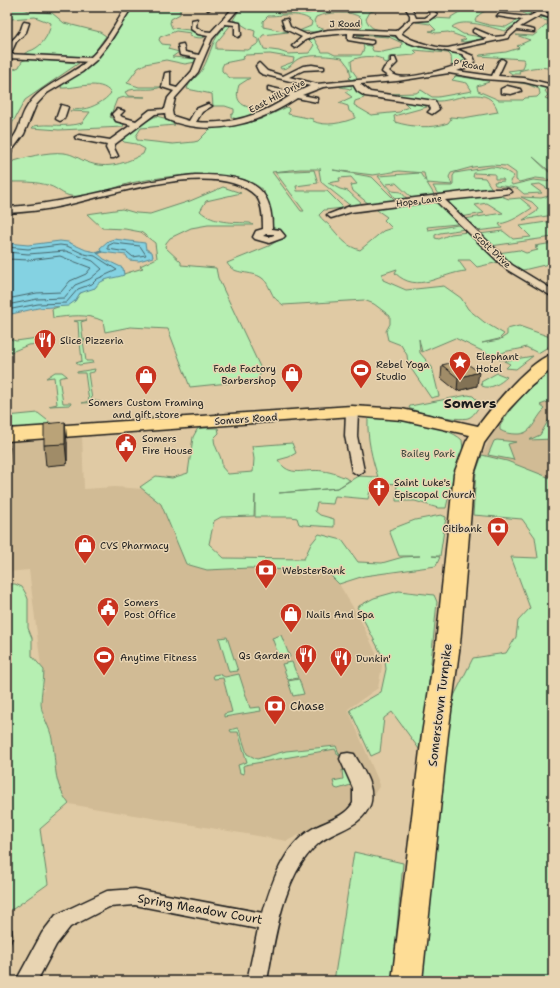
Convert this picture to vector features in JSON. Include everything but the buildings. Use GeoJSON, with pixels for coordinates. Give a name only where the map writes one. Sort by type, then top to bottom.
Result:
{"type":"FeatureCollection","features":[{"type":"Feature","properties":{"kind":"main road","name":"Somerstown Turnpike"},"geometry":{"type":"LineString","coordinates":[[407,981],[435,734],[448,644],[464,474],[475,442],[513,393],[553,359]]}},
{"type":"Feature","properties":{"kind":"main road","name":"Somers Road"},"geometry":{"type":"LineString","coordinates":[[7,435],[352,411],[387,412],[416,417],[483,433]]}},
{"type":"Feature","properties":{"kind":"street"},"geometry":{"type":"LineString","coordinates":[[7,150],[19,135],[29,108],[38,98],[92,60],[107,44],[129,7]]}},
{"type":"Feature","properties":{"kind":"street"},"geometry":{"type":"LineString","coordinates":[[114,156],[110,148],[112,143],[153,112],[168,111],[172,98],[193,76],[212,34],[225,22],[237,7]]}},
{"type":"Feature","properties":{"kind":"street"},"geometry":{"type":"LineString","coordinates":[[402,7],[408,7],[413,15],[413,19]]}},
{"type":"Feature","properties":{"kind":"street"},"geometry":{"type":"LineString","coordinates":[[525,7],[530,7]]}},
{"type":"Feature","properties":{"kind":"street"},"geometry":{"type":"LineString","coordinates":[[525,7],[539,14],[553,17]]}},
{"type":"Feature","properties":{"kind":"street"},"geometry":{"type":"LineString","coordinates":[[413,19],[423,20],[431,17],[434,14],[431,11]]}},
{"type":"Feature","properties":{"kind":"street"},"geometry":{"type":"LineString","coordinates":[[494,22],[501,14],[527,19]]}},
{"type":"Feature","properties":{"kind":"street","name":"East Hill Drive"},"geometry":{"type":"LineString","coordinates":[[448,49],[506,37],[527,19],[539,14]]}},
{"type":"Feature","properties":{"kind":"street"},"geometry":{"type":"LineString","coordinates":[[399,35],[413,19]]}},
{"type":"Feature","properties":{"kind":"street"},"geometry":{"type":"LineString","coordinates":[[195,20],[193,28],[196,31],[212,34]]}},
{"type":"Feature","properties":{"kind":"street"},"geometry":{"type":"LineString","coordinates":[[285,20],[287,28],[306,37]]}},
{"type":"Feature","properties":{"kind":"street"},"geometry":{"type":"LineString","coordinates":[[225,22],[238,24],[238,35]]}},
{"type":"Feature","properties":{"kind":"street"},"geometry":{"type":"LineString","coordinates":[[338,32],[341,25]]}},
{"type":"Feature","properties":{"kind":"street"},"geometry":{"type":"LineString","coordinates":[[23,27],[13,46],[92,60]]}},
{"type":"Feature","properties":{"kind":"street"},"geometry":{"type":"LineString","coordinates":[[516,28],[532,31]]}},
{"type":"Feature","properties":{"kind":"street"},"geometry":{"type":"LineString","coordinates":[[475,31],[495,40]]}},
{"type":"Feature","properties":{"kind":"street","name":"J Road"},"geometry":{"type":"LineString","coordinates":[[306,37],[338,32],[399,35]]}},
{"type":"Feature","properties":{"kind":"street"},"geometry":{"type":"LineString","coordinates":[[352,32],[350,39],[371,42]]}},
{"type":"Feature","properties":{"kind":"street"},"geometry":{"type":"LineString","coordinates":[[399,35],[418,36]]}},
{"type":"Feature","properties":{"kind":"street","name":"East Hill Drive"},"geometry":{"type":"LineString","coordinates":[[168,111],[170,117],[191,124],[232,124],[255,119],[272,111],[303,90],[316,86],[397,79],[448,71],[463,68],[472,61],[468,55],[448,49],[411,42],[399,35]]}},
{"type":"Feature","properties":{"kind":"street"},"geometry":{"type":"LineString","coordinates":[[295,46],[300,40],[306,37]]}},
{"type":"Feature","properties":{"kind":"street"},"geometry":{"type":"LineString","coordinates":[[474,39],[481,42]]}},
{"type":"Feature","properties":{"kind":"street"},"geometry":{"type":"LineString","coordinates":[[182,45],[182,54],[202,57]]}},
{"type":"Feature","properties":{"kind":"street"},"geometry":{"type":"LineString","coordinates":[[393,59],[394,63],[386,69],[386,72],[397,79]]}},
{"type":"Feature","properties":{"kind":"street"},"geometry":{"type":"LineString","coordinates":[[502,61],[494,78],[524,80],[553,87]]}},
{"type":"Feature","properties":{"kind":"street"},"geometry":{"type":"LineString","coordinates":[[258,65],[262,71],[316,86]]}},
{"type":"Feature","properties":{"kind":"street"},"geometry":{"type":"LineString","coordinates":[[428,65],[434,73]]}},
{"type":"Feature","properties":{"kind":"street"},"geometry":{"type":"LineString","coordinates":[[285,77],[292,72],[306,68],[322,68]]}},
{"type":"Feature","properties":{"kind":"street","name":"P Road"},"geometry":{"type":"LineString","coordinates":[[448,71],[494,78],[496,84],[505,89]]}},
{"type":"Feature","properties":{"kind":"street"},"geometry":{"type":"LineString","coordinates":[[168,73],[166,88],[178,90]]}},
{"type":"Feature","properties":{"kind":"street"},"geometry":{"type":"LineString","coordinates":[[355,82],[360,89],[368,94],[432,103],[434,109],[432,112]]}},
{"type":"Feature","properties":{"kind":"street"},"geometry":{"type":"LineString","coordinates":[[271,89],[293,96],[310,98]]}},
{"type":"Feature","properties":{"kind":"street"},"geometry":{"type":"LineString","coordinates":[[191,124],[199,111],[208,106]]}},
{"type":"Feature","properties":{"kind":"street"},"geometry":{"type":"LineString","coordinates":[[60,119],[64,107]]}},
{"type":"Feature","properties":{"kind":"street"},"geometry":{"type":"LineString","coordinates":[[120,111],[116,114],[118,119],[138,124]]}},
{"type":"Feature","properties":{"kind":"street"},"geometry":{"type":"LineString","coordinates":[[196,131],[202,131],[210,125]]}},
{"type":"Feature","properties":{"kind":"street"},"geometry":{"type":"LineString","coordinates":[[79,137],[112,143]]}},
{"type":"Feature","properties":{"kind":"street"},"geometry":{"type":"LineString","coordinates":[[7,210],[54,205],[154,182],[190,178],[215,178],[238,183],[260,195],[264,205],[268,230]]}},
{"type":"Feature","properties":{"kind":"street","name":"Hope Lane"},"geometry":{"type":"LineString","coordinates":[[331,215],[350,209],[438,198],[508,192]]}},
{"type":"Feature","properties":{"kind":"street","name":"Scott Drive"},"geometry":{"type":"LineString","coordinates":[[438,198],[509,267],[553,294]]}},
{"type":"Feature","properties":{"kind":"street"},"geometry":{"type":"LineString","coordinates":[[352,411],[351,436],[358,471]]}},
{"type":"Feature","properties":{"kind":"street"},"geometry":{"type":"LineString","coordinates":[[256,981],[268,922],[292,860],[311,838],[354,816],[362,803],[363,792],[348,759]]}},
{"type":"Feature","properties":{"kind":"street","name":"Spring Meadow Court"},"geometry":{"type":"LineString","coordinates":[[26,981],[49,939],[63,921],[107,899],[135,897],[268,922]]}},
{"type":"Feature","properties":{"kind":"shaded area"},"geometry":{"type":"Polygon","coordinates":[[[553,365],[553,479],[482,456],[491,436],[507,412],[522,393],[553,365]]]}},
{"type":"Feature","properties":{"kind":"shaded area"},"geometry":{"type":"Polygon","coordinates":[[[82,434],[84,489],[115,487],[144,489],[161,504],[186,564],[207,570],[250,568],[327,572],[339,584],[360,619],[382,666],[378,688],[348,709],[380,785],[371,799],[287,841],[69,804],[57,785],[52,737],[45,722],[42,706],[41,693],[44,690],[29,570],[7,572],[7,441],[82,434]]]}},
{"type":"Feature","properties":{"kind":"green space"},"geometry":{"type":"Polygon","coordinates":[[[7,7],[20,7],[29,11],[52,13],[64,23],[100,32],[106,36],[93,54],[86,57],[24,54],[42,43],[48,34],[51,23],[35,17],[11,19],[7,15],[7,7]]]}},
{"type":"Feature","properties":{"kind":"green space"},"geometry":{"type":"Polygon","coordinates":[[[132,7],[180,7],[180,14],[171,19],[170,23],[172,28],[189,30],[205,37],[201,38],[189,36],[191,33],[176,31],[160,37],[159,40],[162,44],[170,45],[168,49],[179,52],[172,57],[198,59],[196,62],[185,64],[166,60],[145,64],[138,68],[127,83],[139,87],[161,87],[129,90],[125,92],[128,96],[145,97],[125,97],[117,99],[110,117],[124,124],[123,127],[59,130],[32,128],[40,125],[70,125],[82,123],[90,112],[70,111],[94,106],[111,93],[101,86],[94,85],[61,88],[62,84],[93,63],[112,41],[132,7]]]}},
{"type":"Feature","properties":{"kind":"green space"},"geometry":{"type":"Polygon","coordinates":[[[241,7],[272,7],[281,14],[310,13],[314,12],[315,7],[319,7],[323,12],[337,13],[316,17],[314,21],[317,27],[326,30],[314,32],[299,31],[311,26],[312,22],[303,16],[268,16],[263,21],[263,27],[288,32],[263,35],[260,39],[264,49],[288,54],[309,53],[314,45],[308,39],[313,37],[322,52],[329,52],[335,55],[361,55],[364,49],[363,45],[371,46],[373,51],[382,52],[401,48],[402,43],[389,37],[357,35],[387,34],[416,46],[459,54],[470,60],[452,68],[451,56],[448,53],[414,50],[417,53],[414,55],[389,57],[388,63],[383,62],[382,59],[379,58],[362,57],[351,61],[352,70],[357,77],[351,80],[349,78],[351,76],[349,67],[342,58],[310,56],[300,58],[290,66],[281,69],[280,67],[293,62],[294,58],[270,54],[246,55],[243,56],[244,59],[224,63],[222,67],[222,71],[230,78],[250,78],[239,85],[239,100],[241,104],[245,106],[261,110],[260,113],[239,120],[231,117],[234,113],[234,109],[225,106],[213,106],[212,94],[187,89],[189,84],[202,70],[215,40],[227,25],[230,26],[216,43],[216,49],[248,50],[259,43],[259,40],[254,37],[255,31],[233,20],[241,7]]]}},
{"type":"Feature","properties":{"kind":"green space"},"geometry":{"type":"Polygon","coordinates":[[[367,7],[399,8],[379,9],[370,12],[366,19],[367,22],[372,28],[383,30],[380,31],[351,30],[360,29],[362,25],[361,18],[357,15],[345,13],[366,10],[367,7]]]}},
{"type":"Feature","properties":{"kind":"green space"},"geometry":{"type":"Polygon","coordinates":[[[468,7],[502,7],[482,13],[475,21],[489,25],[506,27],[518,20],[521,21],[505,31],[470,23],[457,24],[452,27],[463,34],[487,38],[464,42],[460,41],[466,39],[465,38],[448,32],[436,33],[429,31],[436,30],[430,24],[416,22],[433,18],[451,19],[451,17],[461,11],[471,9],[468,7]]]}},
{"type":"Feature","properties":{"kind":"green space"},"geometry":{"type":"Polygon","coordinates":[[[502,7],[524,7],[531,14],[526,15],[516,9],[502,7]]]}},
{"type":"Feature","properties":{"kind":"green space"},"geometry":{"type":"Polygon","coordinates":[[[540,17],[553,19],[553,70],[549,68],[536,68],[519,71],[520,74],[512,74],[508,71],[523,69],[525,62],[523,59],[479,56],[506,52],[519,48],[517,46],[530,40],[516,35],[533,36],[548,24],[548,21],[535,18],[540,17]]]}},
{"type":"Feature","properties":{"kind":"green space"},"geometry":{"type":"Polygon","coordinates":[[[28,59],[79,63],[25,100],[7,133],[7,72],[19,67],[22,61],[28,59]]]}},
{"type":"Feature","properties":{"kind":"green space"},"geometry":{"type":"Polygon","coordinates":[[[456,76],[488,81],[489,82],[477,86],[478,91],[499,100],[523,100],[525,98],[537,97],[540,94],[539,89],[527,84],[507,81],[528,82],[548,88],[545,91],[548,95],[545,98],[553,101],[553,174],[533,157],[553,176],[553,180],[536,178],[519,182],[516,180],[516,173],[506,166],[491,165],[473,167],[451,173],[449,177],[452,185],[427,183],[435,196],[413,199],[396,183],[386,184],[392,191],[401,192],[408,200],[397,201],[378,176],[420,173],[426,182],[424,173],[399,171],[373,175],[333,170],[372,177],[396,201],[369,204],[353,191],[351,185],[357,184],[351,177],[339,178],[340,181],[328,183],[348,191],[363,205],[352,207],[321,182],[319,170],[321,169],[300,169],[272,172],[301,211],[304,211],[275,172],[314,170],[318,183],[296,186],[297,191],[327,191],[344,208],[324,210],[319,215],[343,241],[360,250],[383,231],[392,228],[384,220],[387,217],[374,208],[437,202],[454,217],[457,224],[427,227],[428,230],[458,225],[465,229],[440,233],[435,235],[435,238],[439,239],[451,234],[468,232],[499,262],[477,267],[470,260],[458,260],[466,271],[421,283],[404,279],[395,273],[397,269],[382,274],[383,280],[406,290],[444,286],[461,298],[468,309],[484,322],[504,334],[499,339],[482,343],[499,340],[507,335],[507,329],[519,326],[553,338],[553,344],[538,353],[526,347],[506,351],[500,354],[506,359],[501,360],[455,338],[422,352],[419,339],[420,353],[432,367],[439,396],[431,398],[408,364],[407,355],[401,345],[388,340],[386,331],[390,324],[390,316],[374,304],[364,300],[283,305],[275,298],[262,278],[253,274],[234,270],[230,267],[227,263],[269,246],[282,238],[280,231],[272,227],[273,217],[268,214],[264,191],[252,183],[237,178],[219,175],[181,176],[131,183],[85,196],[71,196],[45,184],[7,182],[7,163],[43,154],[57,153],[73,155],[87,162],[102,165],[123,163],[137,157],[143,154],[145,149],[136,144],[124,142],[122,140],[139,125],[156,116],[164,118],[175,125],[141,128],[136,136],[137,140],[173,144],[194,142],[198,141],[211,128],[247,123],[261,119],[287,107],[289,109],[288,114],[313,119],[313,121],[323,124],[334,124],[355,118],[355,115],[349,111],[348,106],[339,103],[352,97],[345,92],[352,89],[340,87],[340,85],[351,86],[360,91],[364,98],[355,101],[354,105],[371,115],[400,112],[409,107],[404,102],[406,101],[420,103],[427,107],[394,116],[395,122],[408,125],[422,127],[442,125],[448,123],[451,119],[450,117],[463,118],[498,112],[494,103],[488,98],[480,95],[439,101],[412,99],[386,94],[416,93],[421,90],[432,97],[438,97],[472,91],[467,83],[452,80],[456,76]]]}},
{"type":"Feature","properties":{"kind":"green space"},"geometry":{"type":"Polygon","coordinates":[[[491,167],[501,169],[514,176],[510,181],[512,185],[533,180],[553,182],[553,192],[540,184],[531,185],[542,193],[524,194],[517,188],[495,185],[494,182],[504,181],[503,179],[495,179],[495,174],[474,173],[473,177],[485,178],[492,189],[439,196],[433,186],[453,186],[453,176],[455,173],[491,167]]]}},
{"type":"Feature","properties":{"kind":"green space"},"geometry":{"type":"Polygon","coordinates":[[[223,187],[241,193],[206,201],[200,211],[217,220],[250,223],[253,225],[208,225],[191,228],[170,238],[165,247],[181,262],[181,265],[216,268],[218,278],[262,371],[257,380],[190,387],[168,329],[130,327],[105,332],[103,321],[97,318],[85,316],[66,316],[53,318],[52,309],[75,301],[81,293],[95,288],[98,283],[104,280],[143,268],[140,266],[157,258],[155,243],[141,232],[125,229],[102,228],[87,214],[122,209],[136,213],[150,214],[190,201],[223,187]]]}},
{"type":"Feature","properties":{"kind":"green space"},"geometry":{"type":"Polygon","coordinates":[[[498,195],[509,199],[520,198],[532,208],[512,220],[499,224],[502,228],[476,231],[464,219],[503,213],[487,203],[475,205],[484,213],[461,217],[448,203],[453,198],[498,195]]]}},
{"type":"Feature","properties":{"kind":"green space"},"geometry":{"type":"Polygon","coordinates":[[[553,195],[553,215],[523,220],[536,212],[538,208],[532,202],[521,197],[541,198],[553,195]]]}},
{"type":"Feature","properties":{"kind":"green space"},"geometry":{"type":"Polygon","coordinates":[[[553,221],[553,237],[491,246],[479,234],[503,231],[513,239],[531,237],[520,226],[553,221]]]}},
{"type":"Feature","properties":{"kind":"green space"},"geometry":{"type":"Polygon","coordinates":[[[553,243],[553,263],[519,271],[498,253],[519,250],[526,253],[538,250],[535,248],[538,247],[535,246],[553,243]]]}},
{"type":"Feature","properties":{"kind":"green space"},"geometry":{"type":"Polygon","coordinates":[[[87,320],[81,322],[83,339],[89,340],[83,341],[86,361],[92,361],[93,363],[79,365],[76,363],[82,361],[80,342],[75,340],[79,339],[78,322],[74,321],[87,320]]]}},
{"type":"Feature","properties":{"kind":"green space"},"geometry":{"type":"Polygon","coordinates":[[[51,333],[52,343],[28,345],[9,353],[10,355],[7,358],[7,338],[16,341],[45,337],[46,334],[51,333]]]}},
{"type":"Feature","properties":{"kind":"green space"},"geometry":{"type":"Polygon","coordinates":[[[533,356],[516,369],[506,368],[510,364],[504,361],[533,356]]]}},
{"type":"Feature","properties":{"kind":"green space"},"geometry":{"type":"Polygon","coordinates":[[[553,368],[553,400],[540,405],[545,409],[533,426],[522,434],[508,433],[500,430],[500,426],[511,409],[553,368]]]}},
{"type":"Feature","properties":{"kind":"green space"},"geometry":{"type":"Polygon","coordinates":[[[95,369],[94,372],[88,373],[92,400],[100,402],[82,403],[89,401],[85,373],[77,372],[95,369]]]}},
{"type":"Feature","properties":{"kind":"green space"},"geometry":{"type":"Polygon","coordinates":[[[55,372],[62,372],[67,376],[59,378],[63,403],[71,403],[70,405],[49,406],[57,404],[54,377],[46,378],[55,372]]]}},
{"type":"Feature","properties":{"kind":"green space"},"geometry":{"type":"Polygon","coordinates":[[[497,373],[507,377],[499,384],[488,387],[482,386],[481,382],[497,373]]]}},
{"type":"Feature","properties":{"kind":"green space"},"geometry":{"type":"Polygon","coordinates":[[[468,395],[473,396],[481,404],[474,414],[468,418],[463,419],[438,416],[409,408],[410,406],[468,395]]]}},
{"type":"Feature","properties":{"kind":"green space"},"geometry":{"type":"Polygon","coordinates":[[[38,413],[52,424],[7,429],[7,416],[38,413]]]}},
{"type":"Feature","properties":{"kind":"green space"},"geometry":{"type":"Polygon","coordinates":[[[551,416],[553,417],[553,439],[529,440],[540,435],[551,416]]]}},
{"type":"Feature","properties":{"kind":"green space","name":"Bailey Park"},"geometry":{"type":"Polygon","coordinates":[[[371,417],[432,426],[444,430],[462,440],[463,449],[461,460],[455,469],[446,508],[438,508],[415,501],[396,501],[397,484],[372,482],[368,499],[335,496],[333,504],[317,503],[315,511],[320,515],[334,519],[334,527],[303,525],[299,524],[297,518],[291,517],[255,517],[255,495],[254,516],[221,517],[214,521],[209,544],[224,558],[304,559],[311,544],[319,534],[342,540],[358,562],[382,563],[403,557],[420,556],[399,556],[389,530],[415,520],[441,515],[446,517],[440,556],[432,556],[440,557],[436,566],[364,576],[339,584],[327,572],[250,568],[207,570],[186,564],[161,504],[140,487],[156,476],[172,478],[188,473],[193,437],[198,428],[218,428],[219,433],[214,438],[214,442],[221,459],[222,467],[228,474],[253,472],[254,459],[252,446],[292,443],[296,453],[278,460],[283,466],[287,469],[298,472],[316,470],[337,474],[350,480],[338,488],[358,476],[378,477],[369,441],[368,419],[371,417]]]}},
{"type":"Feature","properties":{"kind":"green space"},"geometry":{"type":"Polygon","coordinates":[[[494,441],[516,442],[508,444],[514,460],[488,455],[494,441]]]}},
{"type":"Feature","properties":{"kind":"green space"},"geometry":{"type":"Polygon","coordinates":[[[482,455],[507,461],[553,479],[553,981],[416,981],[448,708],[473,658],[506,653],[516,637],[518,621],[530,608],[511,557],[538,558],[535,537],[522,519],[473,515],[476,472],[482,455]]]}},
{"type":"Feature","properties":{"kind":"green space"},"geometry":{"type":"Polygon","coordinates":[[[7,584],[15,584],[22,587],[28,599],[28,628],[32,638],[32,656],[44,670],[41,700],[42,709],[52,739],[57,780],[69,804],[40,829],[48,884],[13,909],[7,910],[7,584]]]}},
{"type":"Feature","properties":{"kind":"green space"},"geometry":{"type":"Polygon","coordinates":[[[399,591],[434,595],[437,602],[422,753],[392,712],[384,718],[380,752],[371,756],[350,710],[381,692],[386,669],[385,661],[357,607],[374,598],[399,591]]]}},
{"type":"Feature","properties":{"kind":"green space"},"geometry":{"type":"Polygon","coordinates":[[[281,635],[290,657],[280,659],[272,638],[281,635]]]}},
{"type":"Feature","properties":{"kind":"green space"},"geometry":{"type":"Polygon","coordinates":[[[227,637],[238,671],[229,672],[219,638],[227,637]]]}},
{"type":"Feature","properties":{"kind":"green space"},"geometry":{"type":"Polygon","coordinates":[[[292,662],[298,678],[288,680],[282,664],[292,662]]]}},
{"type":"Feature","properties":{"kind":"green space"},"geometry":{"type":"Polygon","coordinates":[[[219,674],[225,677],[239,674],[250,708],[260,707],[261,711],[224,717],[224,714],[232,712],[223,678],[214,679],[213,675],[219,674]]]}},
{"type":"Feature","properties":{"kind":"green space"},"geometry":{"type":"Polygon","coordinates":[[[299,679],[304,694],[293,696],[288,681],[299,679]]]}},
{"type":"Feature","properties":{"kind":"green space"},"geometry":{"type":"Polygon","coordinates":[[[237,728],[239,729],[247,754],[257,759],[286,751],[336,746],[340,756],[335,749],[245,765],[243,766],[244,774],[240,773],[238,765],[247,762],[238,732],[231,732],[230,730],[237,728]]]}},
{"type":"Feature","properties":{"kind":"green space"},"geometry":{"type":"Polygon","coordinates":[[[342,770],[346,771],[351,785],[338,789],[335,788],[333,781],[343,779],[342,770]]]}},
{"type":"Feature","properties":{"kind":"green space"},"geometry":{"type":"Polygon","coordinates":[[[354,852],[403,863],[392,981],[334,981],[354,852]]]}},
{"type":"Feature","properties":{"kind":"water"},"geometry":{"type":"Polygon","coordinates":[[[114,239],[145,243],[146,249],[152,252],[153,257],[139,261],[129,260],[126,255],[101,252],[100,248],[108,241],[114,239]]]}},
{"type":"Feature","properties":{"kind":"water"},"geometry":{"type":"Polygon","coordinates":[[[60,241],[68,242],[86,250],[96,252],[104,259],[123,268],[124,275],[105,280],[98,284],[95,288],[80,293],[75,301],[68,306],[38,308],[7,315],[7,243],[28,245],[60,241]]]}},
{"type":"Feature","properties":{"kind":"waterway"},"geometry":{"type":"LineString","coordinates":[[537,8],[553,13]]}},
{"type":"Feature","properties":{"kind":"place","name":"Slice Pizzeria"},"geometry":{"type":"Point","coordinates":[45,360]}},
{"type":"Feature","properties":{"kind":"place","name":"Elephant Hotel"},"geometry":{"type":"Point","coordinates":[460,382]}},
{"type":"Feature","properties":{"kind":"place","name":"Rebel Yoga Studio"},"geometry":{"type":"Point","coordinates":[361,390]}},
{"type":"Feature","properties":{"kind":"place","name":"Fade Factory Barbershop"},"geometry":{"type":"Point","coordinates":[292,394]}},
{"type":"Feature","properties":{"kind":"place","name":"Somers Custom Framing and gift store"},"geometry":{"type":"Point","coordinates":[146,396]}},
{"type":"Feature","properties":{"kind":"place","name":"Somers Fire House"},"geometry":{"type":"Point","coordinates":[126,464]}},
{"type":"Feature","properties":{"kind":"place","name":"Saint Luke's Episcopal Church"},"geometry":{"type":"Point","coordinates":[379,508]}},
{"type":"Feature","properties":{"kind":"place","name":"Citibank"},"geometry":{"type":"Point","coordinates":[498,548]}},
{"type":"Feature","properties":{"kind":"place","name":"CVS Pharmacy"},"geometry":{"type":"Point","coordinates":[85,564]}},
{"type":"Feature","properties":{"kind":"place","name":"WebsterBank"},"geometry":{"type":"Point","coordinates":[266,590]}},
{"type":"Feature","properties":{"kind":"place","name":"Somers Post Office"},"geometry":{"type":"Point","coordinates":[108,628]}},
{"type":"Feature","properties":{"kind":"place","name":"Nails And Spa"},"geometry":{"type":"Point","coordinates":[291,634]}},
{"type":"Feature","properties":{"kind":"place","name":"Qs Garden"},"geometry":{"type":"Point","coordinates":[306,674]}},
{"type":"Feature","properties":{"kind":"place","name":"Anytime Fitness"},"geometry":{"type":"Point","coordinates":[104,676]}},
{"type":"Feature","properties":{"kind":"place","name":"Dunkin'"},"geometry":{"type":"Point","coordinates":[341,678]}},
{"type":"Feature","properties":{"kind":"place","name":"Chase"},"geometry":{"type":"Point","coordinates":[275,726]}},
{"type":"Feature","properties":{"kind":"district","name":"Somers"},"geometry":{"type":"Point","coordinates":[470,403]}}]}
